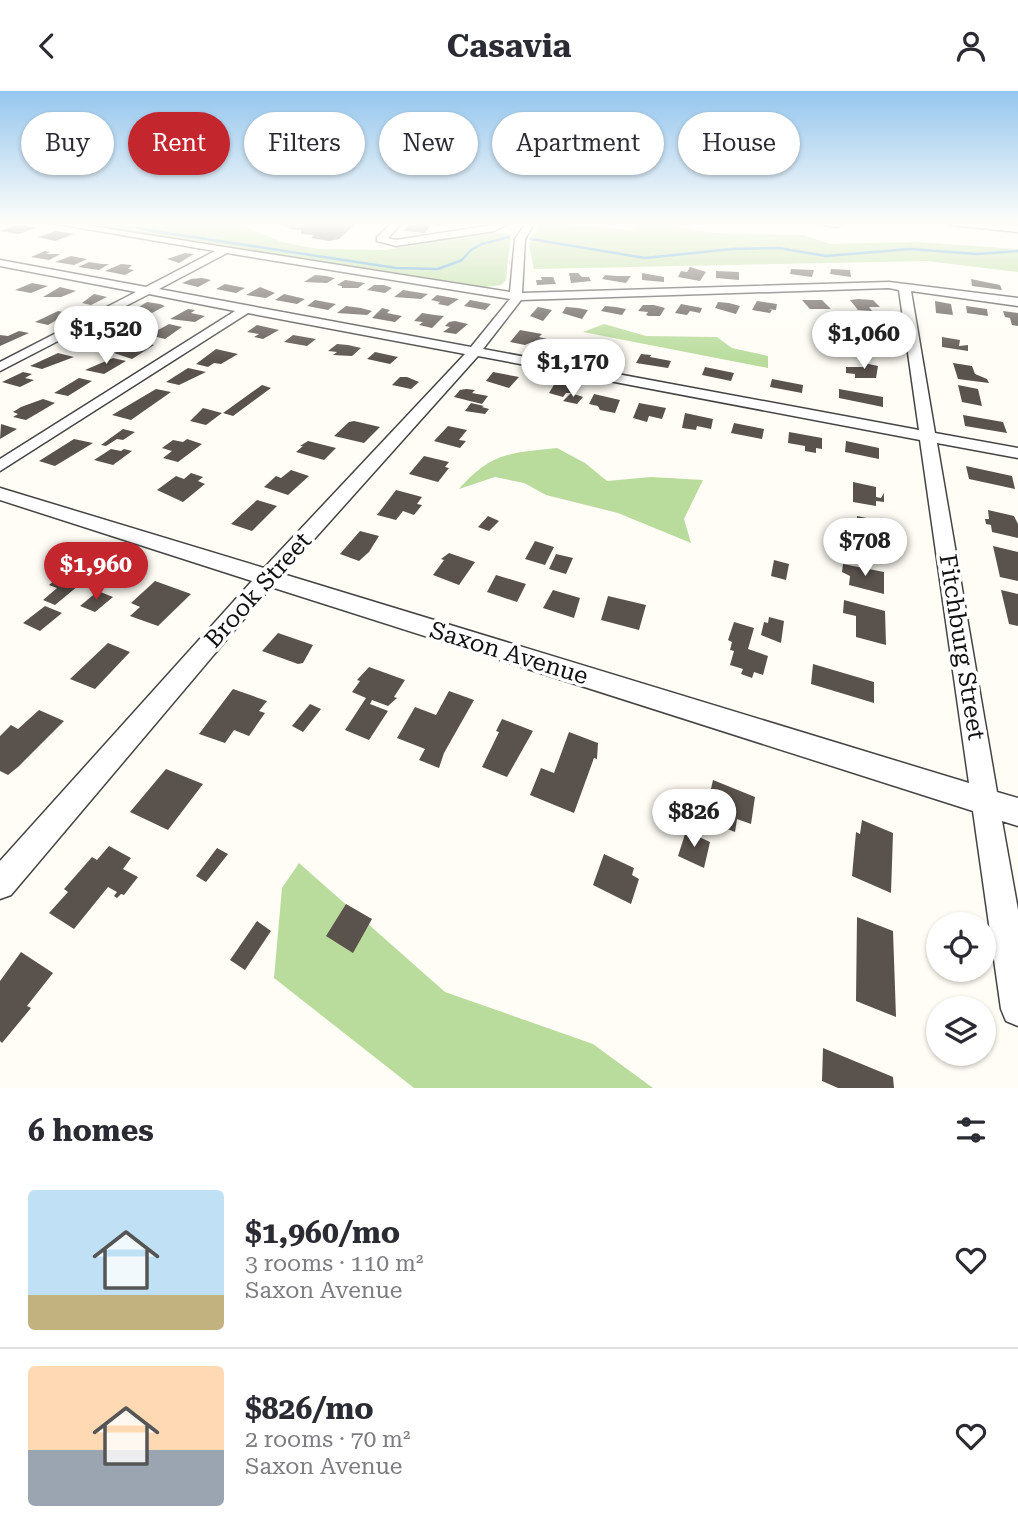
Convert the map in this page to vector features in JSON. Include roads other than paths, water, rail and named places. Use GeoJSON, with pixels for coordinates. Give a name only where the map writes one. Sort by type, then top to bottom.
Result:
{"type":"FeatureCollection","features":[{"type":"Feature","properties":{"kind":"street"},"geometry":{"type":"LineString","coordinates":[[29,269],[1018,453]]}},
{"type":"Feature","properties":{"kind":"street"},"geometry":{"type":"LineString","coordinates":[[0,367],[191,269]]}},
{"type":"Feature","properties":{"kind":"street"},"geometry":{"type":"LineString","coordinates":[[341,269],[517,297],[904,286],[1018,302]]}},
{"type":"Feature","properties":{"kind":"street"},"geometry":{"type":"LineString","coordinates":[[517,269],[517,297]]}},
{"type":"Feature","properties":{"kind":"street","name":"Fitchburg Street"},"geometry":{"type":"LineString","coordinates":[[904,286],[1018,1009]]}},
{"type":"Feature","properties":{"kind":"street","name":"Brook Street"},"geometry":{"type":"LineString","coordinates":[[0,884],[268,577],[475,351],[517,297]]}},
{"type":"Feature","properties":{"kind":"street"},"geometry":{"type":"LineString","coordinates":[[0,466],[247,309]]}},
{"type":"Feature","properties":{"kind":"street","name":"Saxon Avenue"},"geometry":{"type":"LineString","coordinates":[[0,494],[1018,812]]}},
{"type":"Feature","properties":{"kind":"waterway"},"geometry":{"type":"LineString","coordinates":[[418,269],[439,269]]}}]}
